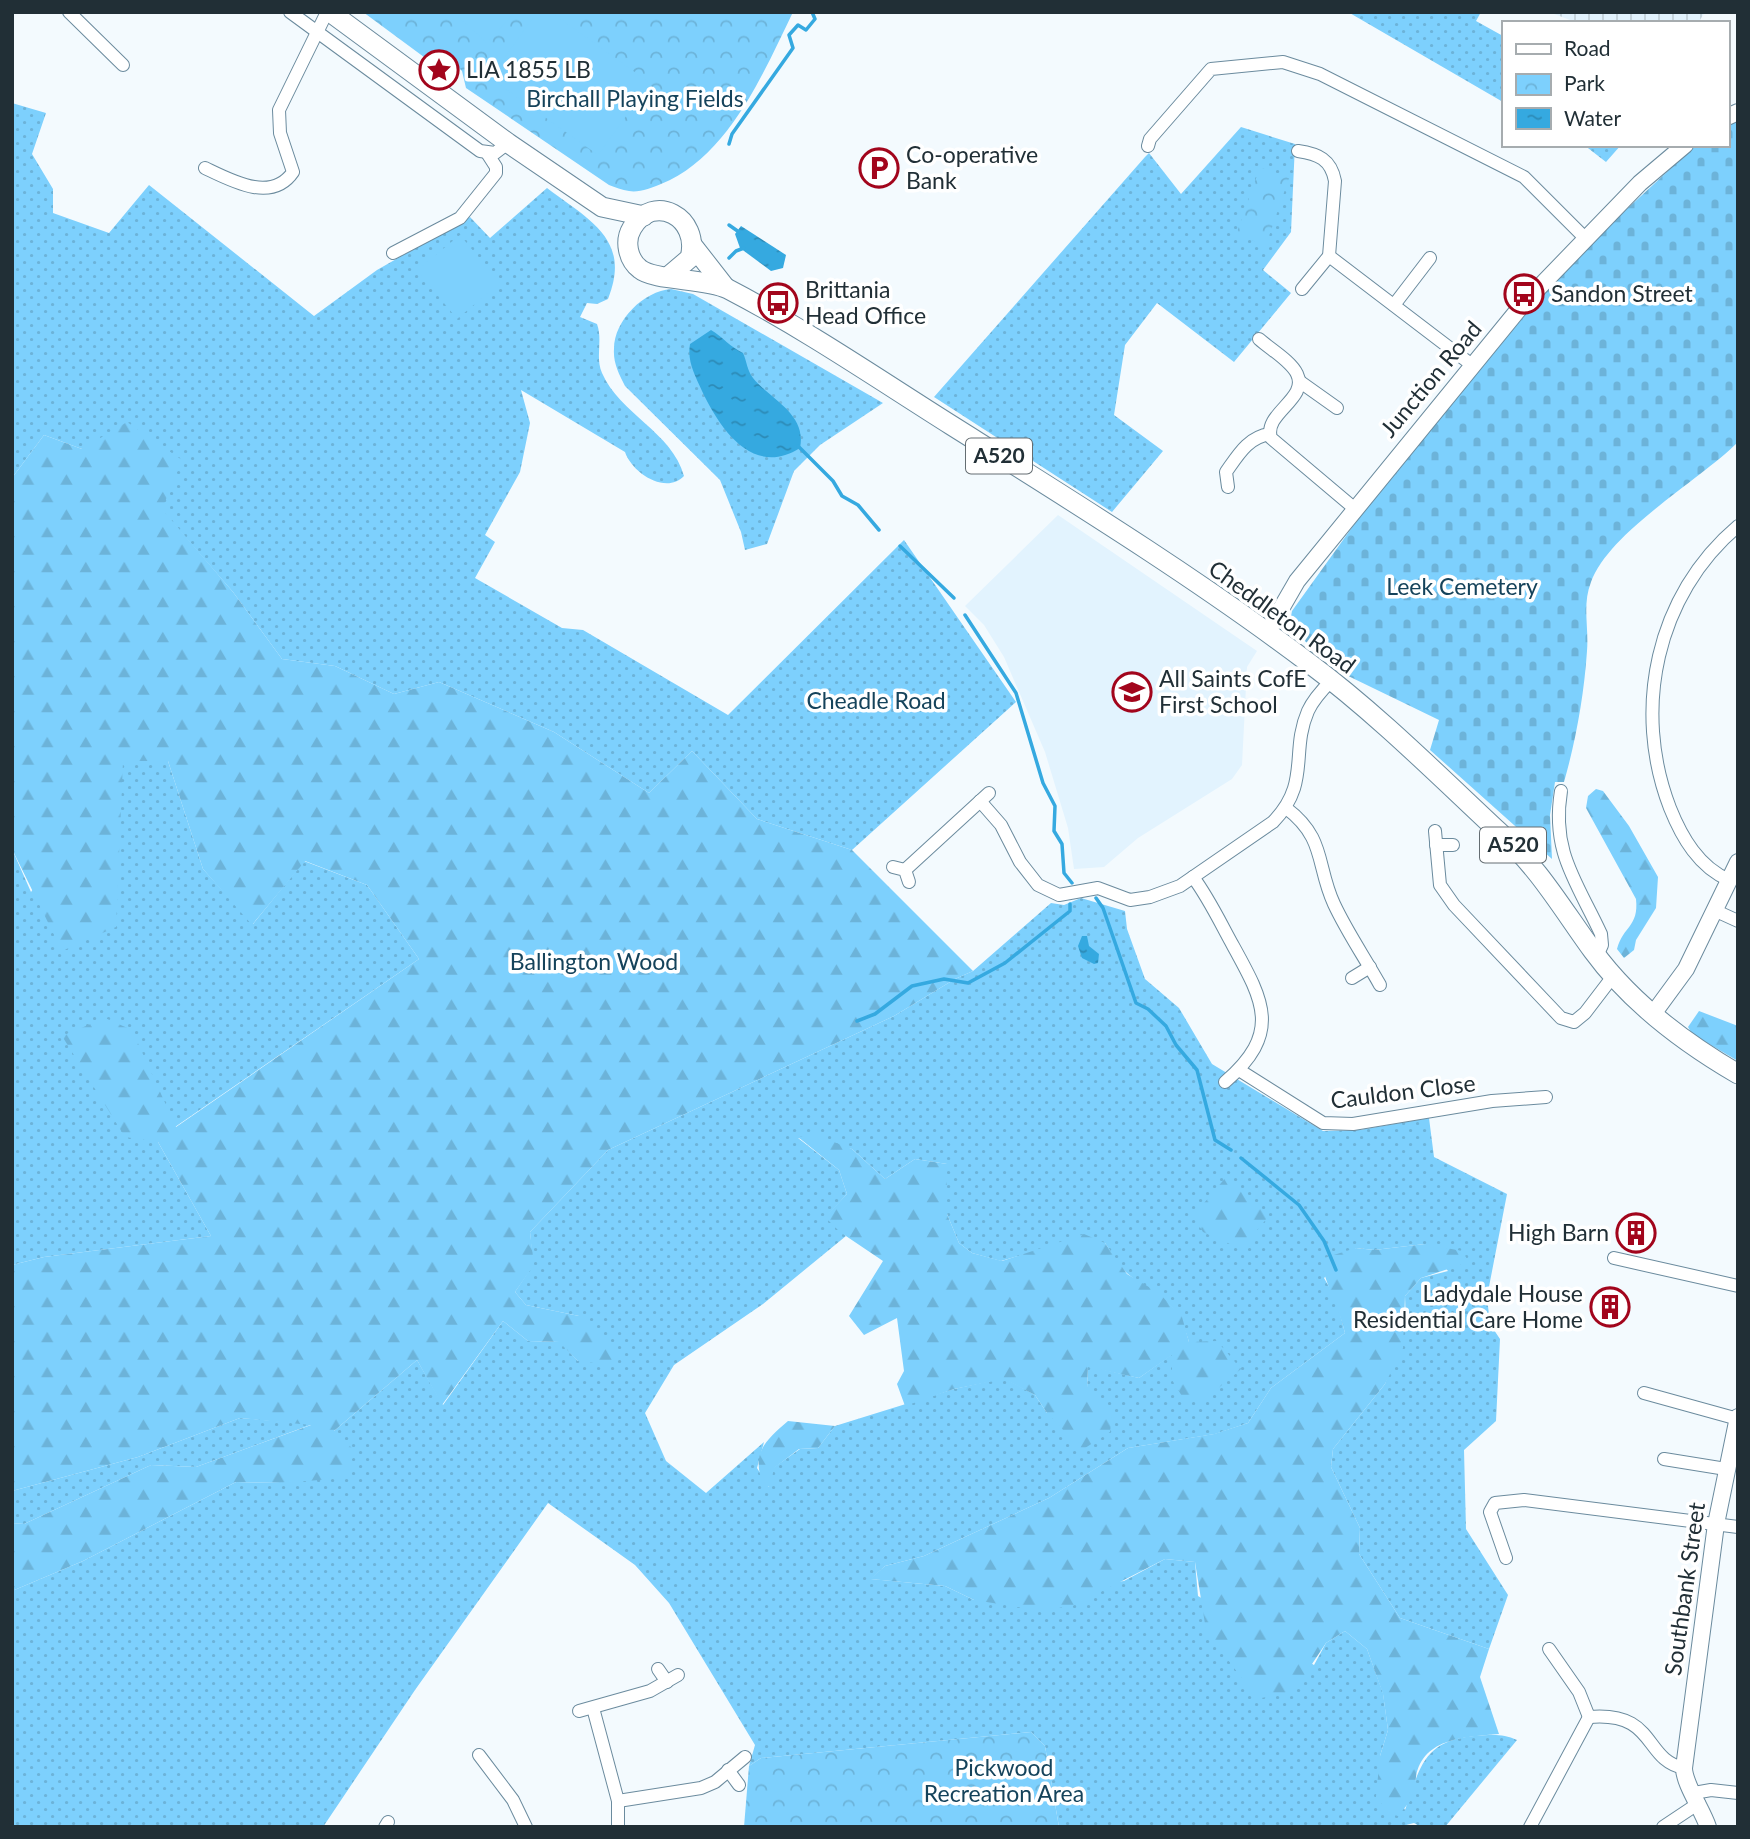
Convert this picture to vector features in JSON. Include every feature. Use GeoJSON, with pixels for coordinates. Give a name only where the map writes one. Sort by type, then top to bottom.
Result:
{"type":"FeatureCollection","features":[{"type":"Feature","properties":{"kind":"highway","name":"Cheddleton Road"},"geometry":{"type":"LineString","coordinates":[[329,12],[508,143],[602,207],[628,244],[629,255],[638,268],[651,275],[670,275],[725,287],[835,352],[1066,498],[1267,633],[1331,681],[1537,869],[1597,956],[1653,1014],[1674,1034],[1738,1074]]}},
{"type":"Feature","properties":{"kind":"highway","name":"Cheddleton Road"},"geometry":{"type":"LineString","coordinates":[[602,207],[644,216],[660,211],[681,218],[690,230],[693,246],[725,287]]}},
{"type":"Feature","properties":{"kind":"highway"},"geometry":{"type":"LineString","coordinates":[[628,244],[632,228],[644,216]]}},
{"type":"Feature","properties":{"kind":"highway"},"geometry":{"type":"LineString","coordinates":[[670,275],[685,265],[693,246]]}},
{"type":"Feature","properties":{"kind":"street"},"geometry":{"type":"LineString","coordinates":[[69,12],[123,65]]}},
{"type":"Feature","properties":{"kind":"street"},"geometry":{"type":"LineString","coordinates":[[290,12],[454,134],[487,153],[496,167],[496,173],[460,218],[393,253]]}},
{"type":"Feature","properties":{"kind":"street"},"geometry":{"type":"LineString","coordinates":[[205,168],[243,185],[260,188],[282,185],[293,172],[280,134],[279,110],[329,12]]}},
{"type":"Feature","properties":{"kind":"street"},"geometry":{"type":"LineString","coordinates":[[1148,146],[1177,107],[1211,69],[1295,64],[1524,177],[1585,238]]}},
{"type":"Feature","properties":{"kind":"street"},"geometry":{"type":"LineString","coordinates":[[487,153],[501,150],[508,143]]}},
{"type":"Feature","properties":{"kind":"street","name":"Junction Road"},"geometry":{"type":"LineString","coordinates":[[1267,633],[1297,580],[1472,365],[1585,238],[1640,183],[1683,147]]}},
{"type":"Feature","properties":{"kind":"street"},"geometry":{"type":"LineString","coordinates":[[1298,151],[1322,157],[1333,170],[1329,256],[1302,289]]}},
{"type":"Feature","properties":{"kind":"street"},"geometry":{"type":"LineString","coordinates":[[1329,256],[1472,365]]}},
{"type":"Feature","properties":{"kind":"street"},"geometry":{"type":"LineString","coordinates":[[1394,305],[1430,258]]}},
{"type":"Feature","properties":{"kind":"street"},"geometry":{"type":"LineString","coordinates":[[1259,339],[1293,369],[1299,382],[1337,408]]}},
{"type":"Feature","properties":{"kind":"street"},"geometry":{"type":"LineString","coordinates":[[1299,382],[1296,392],[1272,422],[1270,434],[1275,444],[1354,508]]}},
{"type":"Feature","properties":{"kind":"street"},"geometry":{"type":"LineString","coordinates":[[1228,486],[1226,472],[1244,447],[1256,437],[1270,434]]}},
{"type":"Feature","properties":{"kind":"street"},"geometry":{"type":"LineString","coordinates":[[1730,880],[1714,873],[1703,863],[1673,815],[1657,765],[1653,708],[1660,649],[1678,601],[1714,548],[1738,526]]}},
{"type":"Feature","properties":{"kind":"street"},"geometry":{"type":"LineString","coordinates":[[902,873],[985,797],[1020,862],[1047,892],[1059,895],[1098,888],[1130,900],[1170,890],[1273,822],[1286,808],[1296,791],[1308,711],[1331,681]]}},
{"type":"Feature","properties":{"kind":"street"},"geometry":{"type":"LineString","coordinates":[[1561,791],[1559,843],[1563,857],[1601,934],[1602,945],[1597,956]]}},
{"type":"Feature","properties":{"kind":"street"},"geometry":{"type":"LineString","coordinates":[[1286,808],[1305,824],[1314,837],[1329,892],[1380,985]]}},
{"type":"Feature","properties":{"kind":"street"},"geometry":{"type":"LineString","coordinates":[[1435,831],[1440,885],[1454,905],[1561,1018],[1574,1022],[1585,1013],[1614,975]]}},
{"type":"Feature","properties":{"kind":"street"},"geometry":{"type":"LineString","coordinates":[[1436,845],[1453,845]]}},
{"type":"Feature","properties":{"kind":"street"},"geometry":{"type":"LineString","coordinates":[[1653,1014],[1675,988],[1716,911],[1738,862]]}},
{"type":"Feature","properties":{"kind":"street"},"geometry":{"type":"LineString","coordinates":[[1193,877],[1253,981],[1263,1006],[1261,1036],[1253,1053],[1225,1082]]}},
{"type":"Feature","properties":{"kind":"street"},"geometry":{"type":"LineString","coordinates":[[1716,911],[1738,921]]}},
{"type":"Feature","properties":{"kind":"street"},"geometry":{"type":"LineString","coordinates":[[1352,978],[1370,967]]}},
{"type":"Feature","properties":{"kind":"street","name":"Cauldon Close"},"geometry":{"type":"LineString","coordinates":[[1238,1070],[1323,1123],[1353,1124],[1492,1101],[1546,1097]]}},
{"type":"Feature","properties":{"kind":"street"},"geometry":{"type":"LineString","coordinates":[[1614,1258],[1738,1286]]}},
{"type":"Feature","properties":{"kind":"street"},"geometry":{"type":"LineString","coordinates":[[1644,1393],[1738,1418]]}},
{"type":"Feature","properties":{"kind":"street","name":"Southbank Street"},"geometry":{"type":"LineString","coordinates":[[1684,1769],[1716,1524],[1738,1418]]}},
{"type":"Feature","properties":{"kind":"street"},"geometry":{"type":"LineString","coordinates":[[1664,1460],[1726,1469]]}},
{"type":"Feature","properties":{"kind":"street"},"geometry":{"type":"LineString","coordinates":[[1506,1558],[1490,1512],[1495,1503],[1524,1500],[1738,1527]]}},
{"type":"Feature","properties":{"kind":"street"},"geometry":{"type":"LineString","coordinates":[[1530,1827],[1588,1717],[1579,1692],[1549,1649]]}},
{"type":"Feature","properties":{"kind":"street"},"geometry":{"type":"LineString","coordinates":[[658,1669],[667,1682]]}},
{"type":"Feature","properties":{"kind":"street"},"geometry":{"type":"LineString","coordinates":[[579,1711],[650,1691],[678,1675]]}},
{"type":"Feature","properties":{"kind":"street"},"geometry":{"type":"LineString","coordinates":[[593,1708],[618,1801],[618,1827]]}},
{"type":"Feature","properties":{"kind":"street"},"geometry":{"type":"LineString","coordinates":[[1588,1717],[1630,1721],[1644,1732],[1670,1764],[1684,1769],[1685,1779],[1708,1827]]}},
{"type":"Feature","properties":{"kind":"street"},"geometry":{"type":"LineString","coordinates":[[479,1755],[513,1800],[526,1827]]}},
{"type":"Feature","properties":{"kind":"street"},"geometry":{"type":"LineString","coordinates":[[618,1801],[701,1788],[745,1757]]}},
{"type":"Feature","properties":{"kind":"street"},"geometry":{"type":"LineString","coordinates":[[478,1776],[489,1766]]}},
{"type":"Feature","properties":{"kind":"street"},"geometry":{"type":"LineString","coordinates":[[728,1770],[739,1785]]}},
{"type":"Feature","properties":{"kind":"street"},"geometry":{"type":"LineString","coordinates":[[1663,1827],[1696,1798],[1711,1790],[1738,1793]]}},
{"type":"Feature","properties":{"kind":"shaded area"},"geometry":{"type":"Polygon","coordinates":[[[1549,12],[1705,12],[1699,21],[1573,21],[1549,12]]]}},
{"type":"Feature","properties":{"kind":"shaded area","name":"All Saints CofE First School"},"geometry":{"type":"Polygon","coordinates":[[[1058,515],[1257,651],[1247,667],[1242,765],[1232,779],[1138,838],[1104,867],[1074,869],[1068,828],[1045,752],[1004,657],[984,625],[965,606],[1058,515]]]}},
{"type":"Feature","properties":{"kind":"green space","name":"Birchall Playing Fields"},"geometry":{"type":"Polygon","coordinates":[[[363,12],[793,12],[756,87],[724,134],[706,154],[685,171],[661,184],[633,191],[609,185],[466,88],[462,71],[455,64],[428,60],[363,12]]]}},
{"type":"Feature","properties":{"kind":"green space"},"geometry":{"type":"Polygon","coordinates":[[[453,12],[515,12],[487,43],[453,12]]]}},
{"type":"Feature","properties":{"kind":"green space"},"geometry":{"type":"Polygon","coordinates":[[[537,12],[551,12],[650,83],[598,155],[490,78],[537,12]]]}},
{"type":"Feature","properties":{"kind":"green space"},"geometry":{"type":"Polygon","coordinates":[[[1348,12],[1481,12],[1476,21],[1502,35],[1502,101],[1348,12]]]}},
{"type":"Feature","properties":{"kind":"green space","name":"Cheadle Road"},"geometry":{"type":"Polygon","coordinates":[[[12,103],[46,113],[32,154],[53,189],[53,213],[109,233],[149,185],[314,316],[377,270],[470,217],[490,238],[547,188],[591,221],[610,246],[614,261],[614,278],[608,299],[597,304],[587,303],[580,317],[597,324],[600,367],[610,387],[669,447],[684,476],[668,483],[650,479],[635,467],[625,452],[521,390],[530,423],[520,472],[485,535],[495,542],[475,578],[562,628],[583,630],[728,715],[904,540],[1016,702],[852,850],[757,819],[692,751],[649,793],[554,732],[439,682],[394,694],[335,666],[282,659],[233,592],[161,509],[82,449],[44,435],[12,478],[12,103]]]}},
{"type":"Feature","properties":{"kind":"green space","name":"Leek Cemetery"},"geometry":{"type":"Polygon","coordinates":[[[1738,119],[1738,442],[1616,544],[1591,582],[1586,608],[1587,651],[1579,717],[1564,782],[1555,782],[1550,815],[1552,859],[1430,750],[1439,720],[1342,673],[1292,630],[1292,611],[1366,508],[1529,310],[1587,246],[1694,147],[1729,147],[1729,124],[1738,119]]]}},
{"type":"Feature","properties":{"kind":"green space"},"geometry":{"type":"Polygon","coordinates":[[[1241,127],[1295,144],[1291,232],[1263,270],[1291,293],[1234,362],[1157,303],[1125,345],[1114,415],[1163,451],[1112,512],[934,397],[1149,153],[1181,194],[1241,127]]]}},
{"type":"Feature","properties":{"kind":"green space"},"geometry":{"type":"Polygon","coordinates":[[[1587,147],[1619,147],[1606,162],[1587,147]]]}},
{"type":"Feature","properties":{"kind":"green space"},"geometry":{"type":"Polygon","coordinates":[[[1260,167],[1289,178],[1266,245],[1236,235],[1260,167]]]}},
{"type":"Feature","properties":{"kind":"green space"},"geometry":{"type":"Polygon","coordinates":[[[460,235],[500,283],[457,319],[417,270],[460,235]]]}},
{"type":"Feature","properties":{"kind":"green space"},"geometry":{"type":"Polygon","coordinates":[[[671,289],[693,294],[883,403],[820,445],[794,471],[767,544],[745,550],[741,532],[720,480],[625,386],[617,368],[615,338],[625,318],[641,301],[671,289]]]}},
{"type":"Feature","properties":{"kind":"green space","name":"Ballington Wood"},"geometry":{"type":"Polygon","coordinates":[[[127,422],[182,460],[162,509],[233,592],[282,659],[335,666],[394,694],[439,682],[554,732],[649,793],[692,751],[757,819],[852,850],[973,971],[894,1016],[608,1150],[530,1232],[534,1265],[515,1292],[526,1305],[579,1316],[622,1354],[610,1365],[578,1361],[559,1342],[528,1341],[503,1321],[442,1405],[417,1360],[334,1431],[355,1451],[345,1478],[281,1483],[236,1482],[83,1561],[12,1591],[12,1523],[24,1524],[151,1465],[196,1467],[311,1425],[240,1418],[138,1457],[12,1491],[12,1265],[44,1257],[211,1236],[158,1142],[125,1137],[62,1036],[105,1018],[132,1030],[176,1127],[419,959],[367,885],[305,861],[252,925],[203,869],[168,761],[123,761],[116,927],[62,951],[12,849],[12,478],[44,435],[82,449],[127,422]]]}},
{"type":"Feature","properties":{"kind":"green space"},"geometry":{"type":"Polygon","coordinates":[[[123,761],[168,761],[203,869],[253,924],[304,861],[367,885],[419,959],[175,1127],[131,1030],[158,1142],[211,1236],[44,1257],[12,1265],[12,849],[31,892],[123,761]]]}},
{"type":"Feature","properties":{"kind":"green space"},"geometry":{"type":"Polygon","coordinates":[[[1596,789],[1603,791],[1629,826],[1658,877],[1656,908],[1636,940],[1634,950],[1624,958],[1617,949],[1633,921],[1636,899],[1586,808],[1588,796],[1596,789]]]}},
{"type":"Feature","properties":{"kind":"green space"},"geometry":{"type":"Polygon","coordinates":[[[1081,898],[1125,911],[1127,929],[1145,979],[1179,1008],[1212,1064],[1323,1131],[1359,1130],[1429,1118],[1434,1157],[1507,1194],[1487,1297],[1490,1324],[1500,1339],[1496,1421],[1464,1450],[1466,1529],[1508,1595],[1489,1649],[1400,1618],[1359,1554],[1360,1528],[1331,1467],[1333,1449],[1385,1384],[1406,1323],[1405,1296],[1421,1278],[1448,1271],[1425,1244],[1374,1250],[1356,1248],[1324,1278],[1336,1299],[1345,1333],[1271,1388],[1248,1423],[1215,1434],[1128,1448],[1049,1498],[924,1556],[885,1566],[871,1579],[945,1586],[974,1600],[1124,1581],[1165,1559],[1195,1562],[1198,1596],[1314,1665],[1326,1643],[1345,1631],[1367,1649],[1383,1693],[1388,1730],[1380,1756],[1405,1810],[1426,1759],[1443,1744],[1485,1735],[1501,1735],[1517,1740],[1445,1827],[1421,1827],[1414,1823],[1398,1827],[1059,1827],[1045,1746],[1031,1732],[761,1758],[749,1766],[755,1745],[669,1603],[635,1565],[548,1503],[415,1690],[323,1827],[12,1827],[12,1591],[83,1561],[236,1482],[281,1483],[334,1431],[417,1360],[443,1405],[503,1321],[528,1341],[560,1342],[578,1361],[579,1316],[526,1305],[515,1292],[533,1265],[530,1232],[608,1150],[894,1016],[973,971],[1051,903],[1064,905],[1081,898]],[[798,1138],[839,1170],[847,1194],[826,1217],[846,1236],[763,1304],[674,1365],[645,1413],[666,1461],[706,1493],[764,1442],[757,1468],[769,1487],[773,1468],[800,1449],[818,1448],[835,1426],[954,1389],[1004,1378],[1035,1395],[1047,1413],[1087,1388],[1088,1366],[1139,1378],[1189,1342],[1184,1327],[1172,1308],[1125,1271],[1105,1243],[1060,1244],[1001,1261],[972,1253],[959,1243],[947,1214],[947,1164],[915,1159],[885,1179],[852,1149],[798,1138]]]}},
{"type":"Feature","properties":{"kind":"green space"},"geometry":{"type":"Polygon","coordinates":[[[1699,1011],[1738,1026],[1738,1061],[1692,1034],[1688,1027],[1699,1011]]]}},
{"type":"Feature","properties":{"kind":"green space"},"geometry":{"type":"Polygon","coordinates":[[[813,1134],[852,1149],[885,1179],[915,1159],[947,1164],[947,1214],[959,1243],[972,1253],[1002,1261],[1084,1234],[1105,1243],[1127,1274],[1159,1293],[1182,1317],[1189,1342],[1217,1341],[1241,1369],[1203,1401],[1185,1401],[1172,1380],[1172,1355],[1139,1378],[1088,1367],[1087,1388],[1113,1409],[1110,1432],[1082,1450],[1047,1413],[1035,1395],[1004,1379],[954,1389],[905,1406],[897,1384],[904,1371],[897,1318],[864,1335],[849,1316],[883,1261],[840,1232],[825,1217],[847,1194],[839,1170],[798,1137],[813,1134]]]}},
{"type":"Feature","properties":{"kind":"green space"},"geometry":{"type":"Polygon","coordinates":[[[1227,1176],[1269,1216],[1241,1249],[1203,1232],[1193,1216],[1227,1176]]]}},
{"type":"Feature","properties":{"kind":"green space"},"geometry":{"type":"Polygon","coordinates":[[[1425,1244],[1462,1251],[1469,1262],[1421,1278],[1405,1296],[1403,1348],[1385,1384],[1333,1449],[1331,1467],[1360,1528],[1359,1554],[1400,1618],[1489,1649],[1480,1677],[1499,1734],[1461,1738],[1427,1754],[1416,1777],[1416,1794],[1398,1816],[1389,1813],[1376,1797],[1380,1756],[1388,1730],[1383,1694],[1367,1649],[1345,1631],[1326,1643],[1294,1691],[1257,1699],[1206,1630],[1195,1562],[1165,1559],[1075,1605],[1042,1611],[974,1600],[945,1586],[870,1579],[885,1566],[924,1556],[1049,1498],[1128,1448],[1214,1434],[1248,1423],[1271,1388],[1345,1333],[1321,1259],[1356,1248],[1374,1250],[1425,1244]]]}},
{"type":"Feature","properties":{"kind":"green space"},"geometry":{"type":"Polygon","coordinates":[[[240,1418],[313,1424],[196,1467],[151,1465],[24,1524],[12,1523],[12,1491],[138,1457],[240,1418]]]}},
{"type":"Feature","properties":{"kind":"green space"},"geometry":{"type":"Polygon","coordinates":[[[788,1421],[835,1426],[818,1448],[799,1449],[774,1468],[770,1487],[763,1484],[760,1473],[762,1448],[788,1421]]]}},
{"type":"Feature","properties":{"kind":"green space","name":"Pickwood Recreation Area"},"geometry":{"type":"Polygon","coordinates":[[[1031,1732],[1045,1746],[1059,1827],[744,1827],[749,1766],[761,1758],[1031,1732]]]}},
{"type":"Feature","properties":{"kind":"water"},"geometry":{"type":"Polygon","coordinates":[[[741,226],[786,255],[783,268],[771,271],[740,248],[735,234],[741,226]]]}},
{"type":"Feature","properties":{"kind":"water"},"geometry":{"type":"Polygon","coordinates":[[[711,330],[743,353],[753,378],[793,417],[801,436],[800,448],[783,456],[767,457],[753,453],[740,445],[718,420],[692,368],[690,357],[690,344],[711,330]]]}},
{"type":"Feature","properties":{"kind":"water"},"geometry":{"type":"Polygon","coordinates":[[[1082,936],[1087,936],[1089,946],[1099,954],[1098,963],[1094,964],[1082,958],[1078,946],[1082,936]]]}},
{"type":"Feature","properties":{"kind":"waterway"},"geometry":{"type":"LineString","coordinates":[[729,144],[732,134],[793,48],[789,35],[798,25],[806,30],[815,19],[812,12]]}},
{"type":"Feature","properties":{"kind":"waterway"},"geometry":{"type":"LineString","coordinates":[[729,225],[739,232]]}},
{"type":"Feature","properties":{"kind":"waterway"},"geometry":{"type":"LineString","coordinates":[[729,258],[744,248]]}},
{"type":"Feature","properties":{"kind":"waterway"},"geometry":{"type":"LineString","coordinates":[[798,446],[833,481],[842,496],[858,505],[879,530]]}},
{"type":"Feature","properties":{"kind":"waterway"},"geometry":{"type":"LineString","coordinates":[[900,546],[954,598]]}},
{"type":"Feature","properties":{"kind":"waterway"},"geometry":{"type":"LineString","coordinates":[[965,615],[1016,693],[1043,783],[1055,806],[1054,831],[1062,844],[1064,873],[1072,883]]}},
{"type":"Feature","properties":{"kind":"waterway"},"geometry":{"type":"LineString","coordinates":[[1096,898],[1103,908],[1136,1003],[1148,1009],[1166,1026],[1176,1045],[1197,1070],[1215,1140],[1231,1150]]}},
{"type":"Feature","properties":{"kind":"waterway"},"geometry":{"type":"LineString","coordinates":[[857,1021],[875,1014],[912,986],[944,979],[968,983],[1005,963],[1070,911],[1070,904]]}},
{"type":"Feature","properties":{"kind":"waterway"},"geometry":{"type":"LineString","coordinates":[[1241,1158],[1299,1205],[1324,1241],[1336,1270]]}},
{"type":"Feature","properties":{"kind":"place","name":"LIA 1855 LB"},"geometry":{"type":"Point","coordinates":[439,70]}},
{"type":"Feature","properties":{"kind":"place","name":"Co-operative Bank"},"geometry":{"type":"Point","coordinates":[879,168]}},
{"type":"Feature","properties":{"kind":"place","name":"Sandon Street"},"geometry":{"type":"Point","coordinates":[1524,294]}},
{"type":"Feature","properties":{"kind":"place","name":"Brittania Head Office"},"geometry":{"type":"Point","coordinates":[778,303]}},
{"type":"Feature","properties":{"kind":"place","name":"All Saints CofE First School"},"geometry":{"type":"Point","coordinates":[1132,692]}},
{"type":"Feature","properties":{"kind":"place","name":"High Barn"},"geometry":{"type":"Point","coordinates":[1636,1233]}},
{"type":"Feature","properties":{"kind":"place","name":"Ladydale House Residential Care Home"},"geometry":{"type":"Point","coordinates":[1610,1307]}}]}
